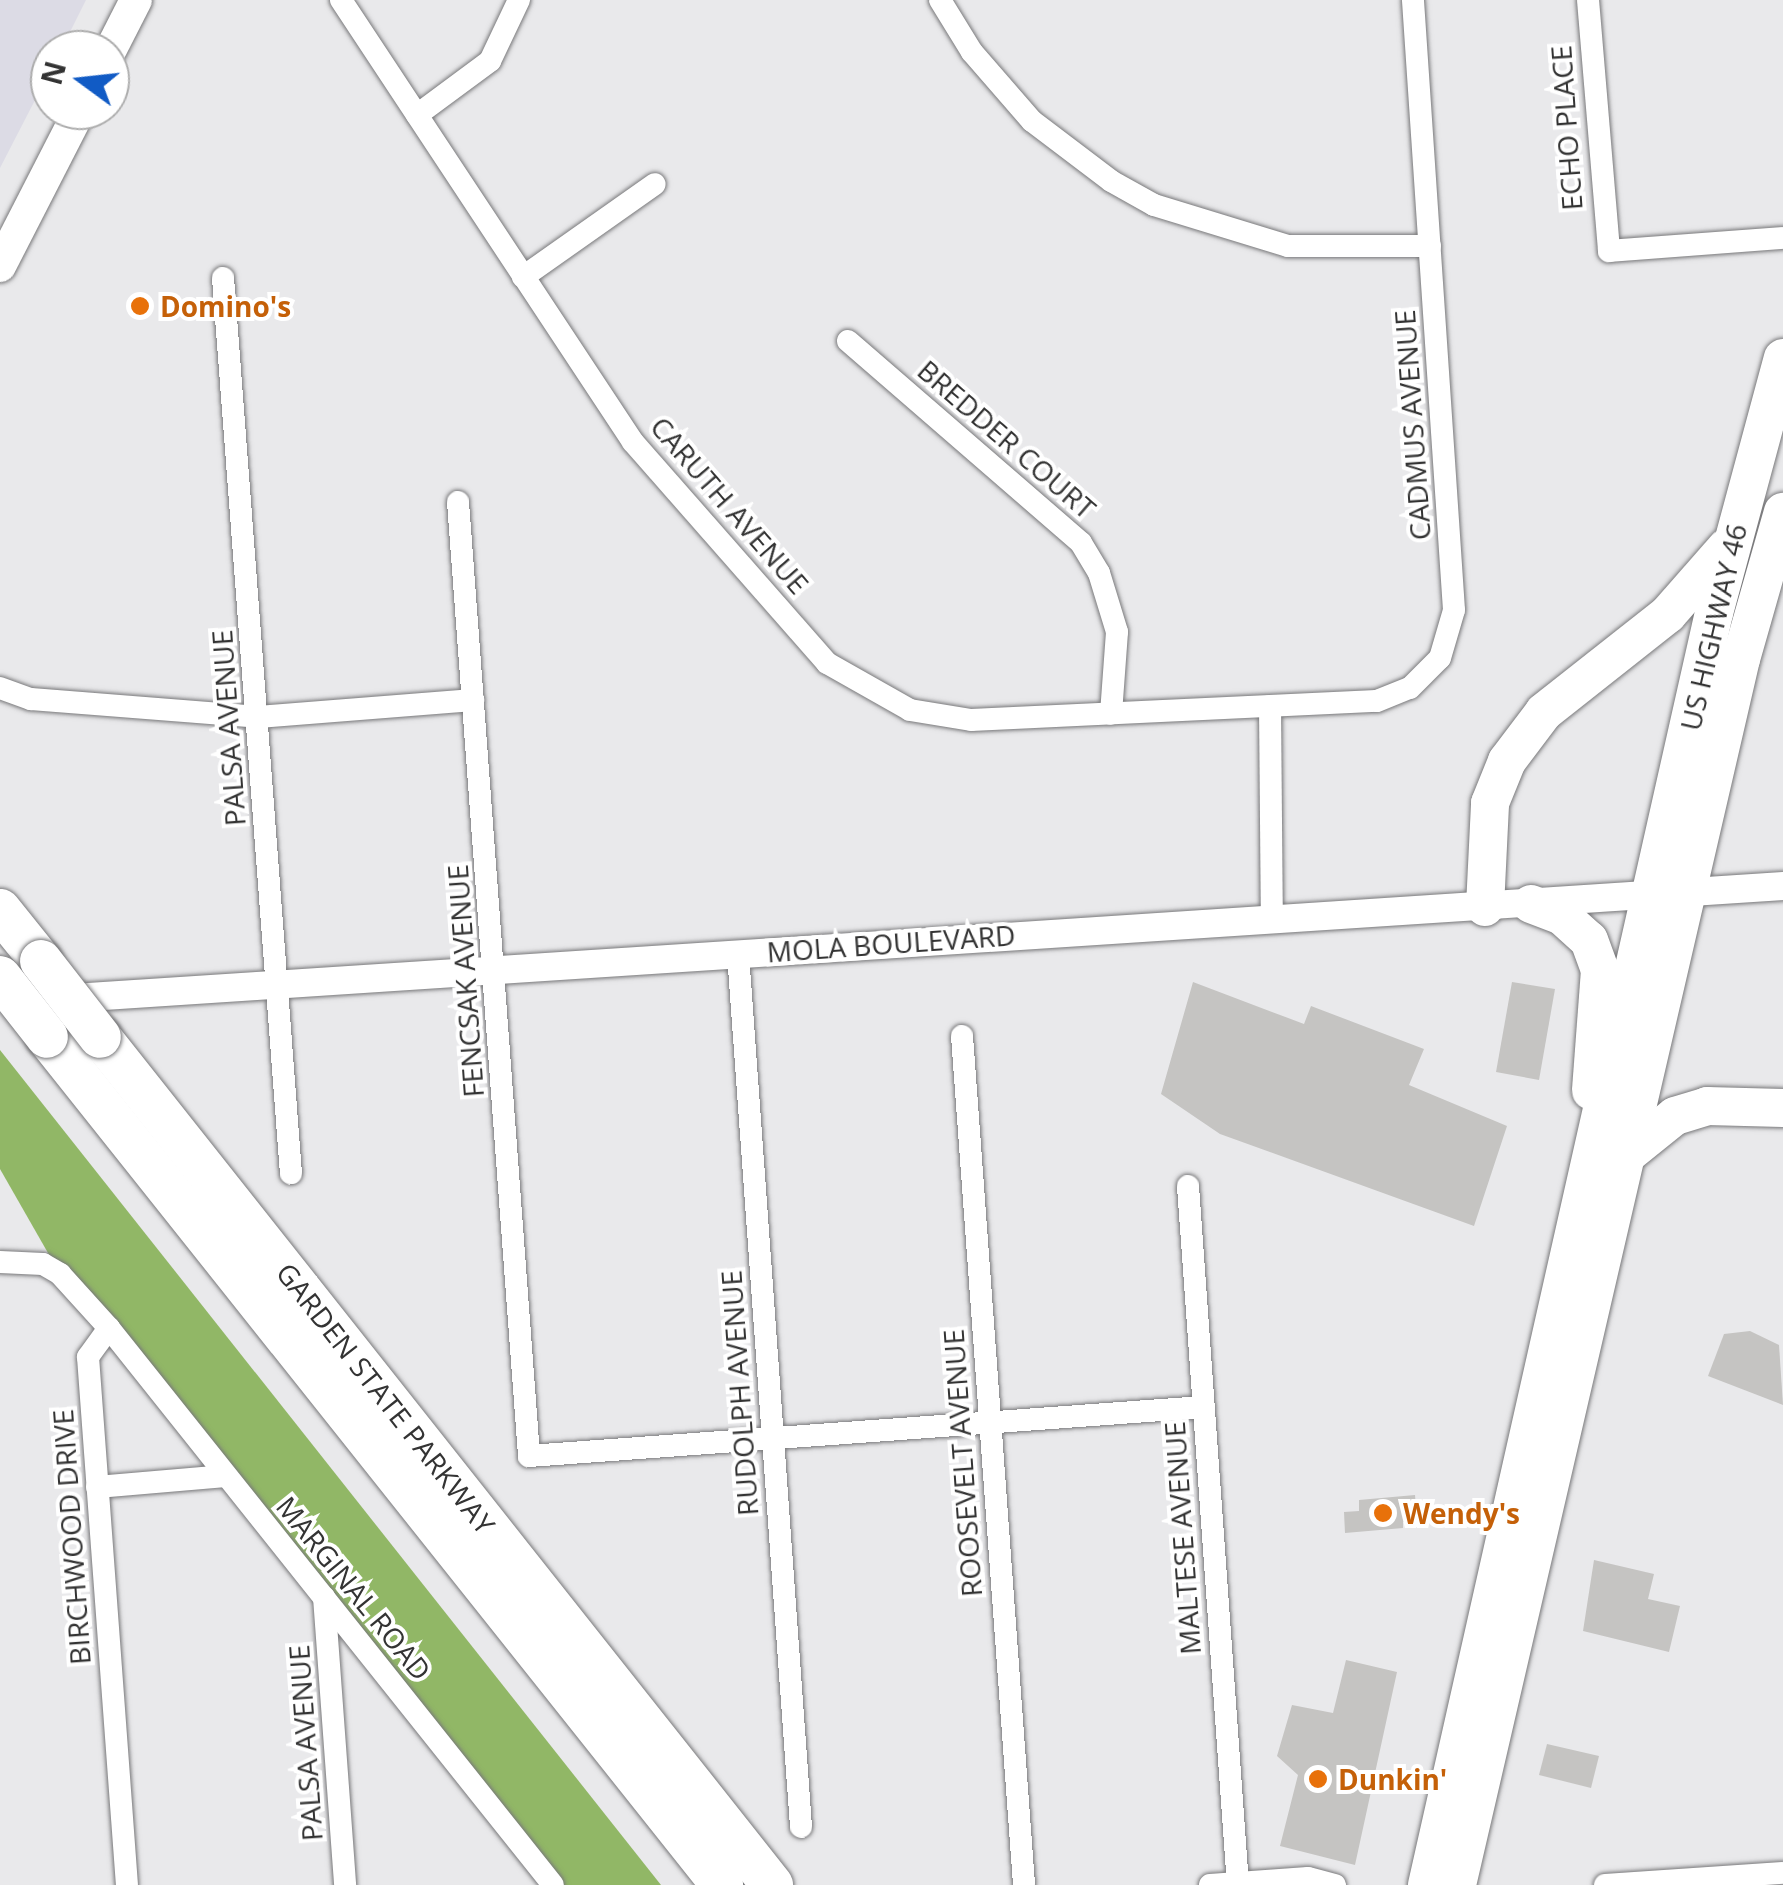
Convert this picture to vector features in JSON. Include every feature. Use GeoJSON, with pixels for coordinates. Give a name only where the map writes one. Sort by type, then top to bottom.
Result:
{"type":"FeatureCollection","features":[{"type":"Feature","properties":{"kind":"highway","name":"US HIGHWAY 46"},"geometry":{"type":"LineString","coordinates":[[1669,896],[1731,542],[1783,358]]}},
{"type":"Feature","properties":{"kind":"highway","name":"US HIGHWAY 46"},"geometry":{"type":"LineString","coordinates":[[1669,896],[1783,512]]}},
{"type":"Feature","properties":{"kind":"highway"},"geometry":{"type":"LineString","coordinates":[[1486,907],[1490,803],[1507,761],[1544,712],[1668,614],[1731,542]]}},
{"type":"Feature","properties":{"kind":"highway"},"geometry":{"type":"LineString","coordinates":[[1741,659],[1783,608]]}},
{"type":"Feature","properties":{"kind":"highway"},"geometry":{"type":"LineString","coordinates":[[1427,1885],[1669,896]]}},
{"type":"Feature","properties":{"kind":"highway"},"geometry":{"type":"LineString","coordinates":[[1458,1885],[1608,1156],[1590,1050],[1600,970],[1589,940],[1562,916],[1531,904]]}},
{"type":"Feature","properties":{"kind":"highway","name":"GARDEN STATE PARKWAY"},"geometry":{"type":"LineString","coordinates":[[0,910],[772,1885]]}},
{"type":"Feature","properties":{"kind":"highway","name":"GARDEN STATE PARKWAY"},"geometry":{"type":"LineString","coordinates":[[0,977],[722,1885]]}},
{"type":"Feature","properties":{"kind":"highway"},"geometry":{"type":"LineString","coordinates":[[1608,1156],[1675,1116],[1706,1106],[1783,1108]]}},
{"type":"Feature","properties":{"kind":"highway"},"geometry":{"type":"LineString","coordinates":[[652,1796],[711,1885]]}},
{"type":"Feature","properties":{"kind":"main road"},"geometry":{"type":"LineString","coordinates":[[121,30],[136,0]]}},
{"type":"Feature","properties":{"kind":"main road"},"geometry":{"type":"LineString","coordinates":[[4,248],[69,130]]}},
{"type":"Feature","properties":{"kind":"street","name":"CARUTH AVENUE"},"geometry":{"type":"LineString","coordinates":[[341,0],[633,442],[850,681],[940,717],[1270,706]]}},
{"type":"Feature","properties":{"kind":"street"},"geometry":{"type":"LineString","coordinates":[[417,115],[490,61],[519,0]]}},
{"type":"Feature","properties":{"kind":"street"},"geometry":{"type":"LineString","coordinates":[[940,0],[972,52],[1032,121],[1097,172],[1154,205],[1288,246],[1352,251],[1430,246]]}},
{"type":"Feature","properties":{"kind":"street","name":"CADMUS AVENUE"},"geometry":{"type":"LineString","coordinates":[[1270,706],[1389,698],[1426,675],[1451,633],[1413,0]]}},
{"type":"Feature","properties":{"kind":"street","name":"ECHO PLACE"},"geometry":{"type":"LineString","coordinates":[[1588,0],[1609,251],[1783,238]]}},
{"type":"Feature","properties":{"kind":"street"},"geometry":{"type":"LineString","coordinates":[[523,277],[656,184]]}},
{"type":"Feature","properties":{"kind":"street","name":"PALSA AVENUE"},"geometry":{"type":"LineString","coordinates":[[223,278],[292,1173]]}},
{"type":"Feature","properties":{"kind":"street","name":"BREDDER COURT"},"geometry":{"type":"LineString","coordinates":[[848,341],[1081,543],[1099,572],[1117,632],[1112,714]]}},
{"type":"Feature","properties":{"kind":"street","name":"FENCSAK AVENUE"},"geometry":{"type":"LineString","coordinates":[[458,502],[529,1456],[772,1438]]}},
{"type":"Feature","properties":{"kind":"street"},"geometry":{"type":"LineString","coordinates":[[0,688],[31,699],[258,717],[473,700]]}},
{"type":"Feature","properties":{"kind":"street"},"geometry":{"type":"LineString","coordinates":[[1270,706],[1272,917]]}},
{"type":"Feature","properties":{"kind":"street","name":"MOLA BOULEVARD"},"geometry":{"type":"LineString","coordinates":[[0,1003],[1783,886]]}},
{"type":"Feature","properties":{"kind":"street","name":"RUDOLPH AVENUE"},"geometry":{"type":"LineString","coordinates":[[738,954],[801,1827]]}},
{"type":"Feature","properties":{"kind":"street","name":"ROOSEVELT AVENUE"},"geometry":{"type":"LineString","coordinates":[[962,1036],[1024,1885]]}},
{"type":"Feature","properties":{"kind":"street","name":"MALTESE AVENUE"},"geometry":{"type":"LineString","coordinates":[[1188,1186],[1238,1884]]}},
{"type":"Feature","properties":{"kind":"street"},"geometry":{"type":"LineString","coordinates":[[0,1262],[44,1264],[60,1274],[109,1328]]}},
{"type":"Feature","properties":{"kind":"street","name":"MARGINAL ROAD"},"geometry":{"type":"LineString","coordinates":[[109,1328],[553,1885]]}},
{"type":"Feature","properties":{"kind":"street","name":"BIRCHWOOD DRIVE"},"geometry":{"type":"LineString","coordinates":[[109,1328],[88,1357],[128,1885]]}},
{"type":"Feature","properties":{"kind":"street"},"geometry":{"type":"LineString","coordinates":[[772,1438],[1203,1407]]}},
{"type":"Feature","properties":{"kind":"street"},"geometry":{"type":"LineString","coordinates":[[97,1487],[226,1476]]}},
{"type":"Feature","properties":{"kind":"street","name":"PALSA AVENUE"},"geometry":{"type":"LineString","coordinates":[[324,1597],[345,1885]]}},
{"type":"Feature","properties":{"kind":"street"},"geometry":{"type":"LineString","coordinates":[[1605,1885],[1783,1872]]}},
{"type":"Feature","properties":{"kind":"street"},"geometry":{"type":"LineString","coordinates":[[1210,1885],[1308,1878],[1335,1885]]}},
{"type":"Feature","properties":{"kind":"shaded area"},"geometry":{"type":"Polygon","coordinates":[[[0,0],[86,0],[71,30],[30,30],[30,110],[0,168],[0,0]]]}},
{"type":"Feature","properties":{"kind":"green space"},"geometry":{"type":"Polygon","coordinates":[[[0,1050],[661,1885],[549,1885],[52,1260],[0,1169],[0,1050]]]}},
{"type":"Feature","properties":{"kind":"building"},"geometry":{"type":"Polygon","coordinates":[[[1193,982],[1304,1024],[1311,1006],[1424,1049],[1409,1085],[1507,1126],[1474,1226],[1220,1134],[1161,1094],[1193,982]]]}},
{"type":"Feature","properties":{"kind":"building"},"geometry":{"type":"Polygon","coordinates":[[[1512,982],[1555,989],[1539,1080],[1496,1072],[1512,982]]]}},
{"type":"Feature","properties":{"kind":"building"},"geometry":{"type":"Polygon","coordinates":[[[1750,1331],[1779,1345],[1783,1405],[1708,1376],[1724,1334],[1750,1331]]]}},
{"type":"Feature","properties":{"kind":"building"},"geometry":{"type":"Polygon","coordinates":[[[1415,1495],[1417,1520],[1403,1522],[1403,1528],[1345,1533],[1344,1512],[1359,1511],[1359,1500],[1415,1495]]]}},
{"type":"Feature","properties":{"kind":"building"},"geometry":{"type":"Polygon","coordinates":[[[1594,1560],[1654,1574],[1648,1599],[1680,1606],[1669,1652],[1583,1631],[1594,1560]]]}},
{"type":"Feature","properties":{"kind":"building"},"geometry":{"type":"Polygon","coordinates":[[[1346,1660],[1397,1672],[1355,1865],[1280,1846],[1298,1775],[1277,1756],[1292,1705],[1333,1713],[1346,1660]]]}},
{"type":"Feature","properties":{"kind":"building"},"geometry":{"type":"Polygon","coordinates":[[[1547,1744],[1599,1756],[1591,1788],[1539,1775],[1547,1744]]]}},
{"type":"Feature","properties":{"kind":"place","name":"Domino's"},"geometry":{"type":"Point","coordinates":[140,306]}},
{"type":"Feature","properties":{"kind":"place","name":"Wendy's"},"geometry":{"type":"Point","coordinates":[1383,1513]}},
{"type":"Feature","properties":{"kind":"place","name":"Dunkin'"},"geometry":{"type":"Point","coordinates":[1318,1779]}}]}
